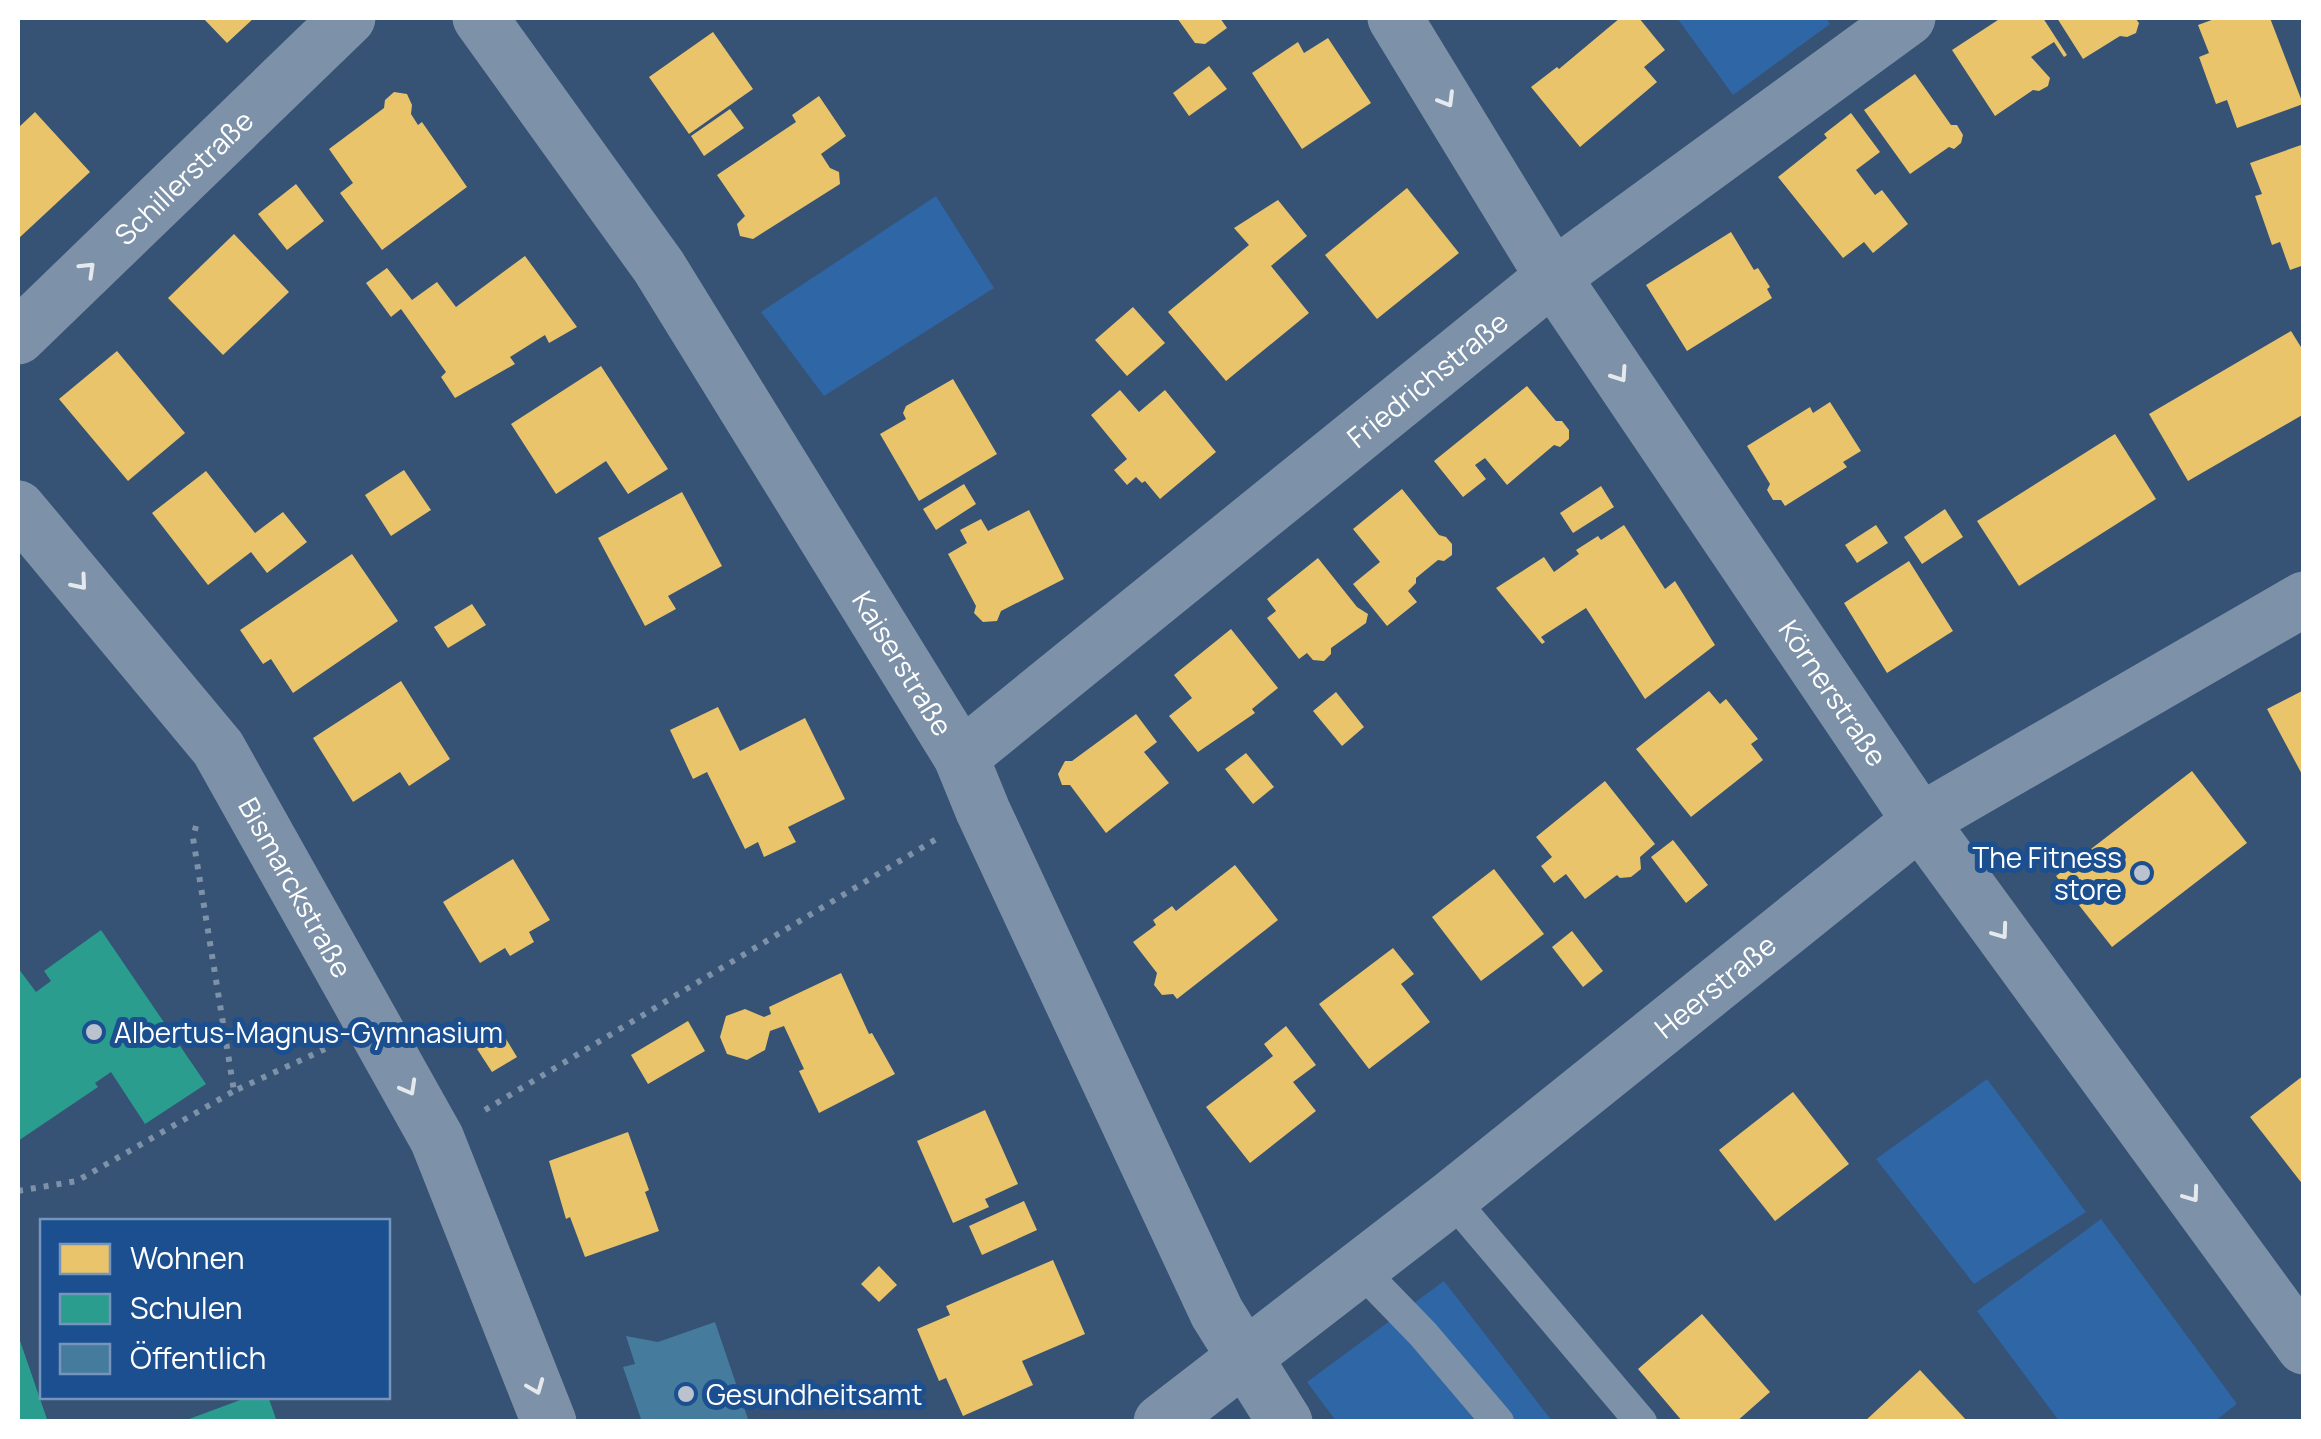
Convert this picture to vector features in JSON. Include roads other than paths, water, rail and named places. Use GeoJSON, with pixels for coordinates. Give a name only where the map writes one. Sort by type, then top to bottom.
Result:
{"type":"FeatureCollection","features":[{"type":"Feature","properties":{"kind":"street","name":"Schillerstraße"},"geometry":{"type":"LineString","coordinates":[[18,336],[348,18]]}},
{"type":"Feature","properties":{"kind":"street","name":"Kaiserstraße"},"geometry":{"type":"LineString","coordinates":[[480,18],[660,267],[962,757],[983,811],[1217,1313],[1284,1422]]}},
{"type":"Feature","properties":{"kind":"street","name":"Körnerstraße"},"geometry":{"type":"LineString","coordinates":[[1395,18],[1554,277],[1920,821],[2304,1347]]}},
{"type":"Feature","properties":{"kind":"street","name":"Friedrichstraße"},"geometry":{"type":"LineString","coordinates":[[962,757],[1554,277],[1908,18]]}},
{"type":"Feature","properties":{"kind":"street","name":"Bismarckstraße"},"geometry":{"type":"LineString","coordinates":[[18,508],[218,748],[437,1139],[549,1422]]}},
{"type":"Feature","properties":{"kind":"street","name":"Heerstraße"},"geometry":{"type":"LineString","coordinates":[[1161,1422],[1451,1198],[1920,821],[2304,599]]}},
{"type":"Feature","properties":{"kind":"lane"},"geometry":{"type":"LineString","coordinates":[[1451,1198],[1641,1422]]}},
{"type":"Feature","properties":{"kind":"lane"},"geometry":{"type":"LineString","coordinates":[[1360,1268],[1498,1422]]}},
{"type":"Feature","properties":{"kind":"place","name":"The Fitness store"},"geometry":{"type":"Point","coordinates":[2142,873]}},
{"type":"Feature","properties":{"kind":"place","name":"Albertus-Magnus-Gymnasium"},"geometry":{"type":"Point","coordinates":[94,1032]}},
{"type":"Feature","properties":{"kind":"place","name":"Gesundheitsamt"},"geometry":{"type":"Point","coordinates":[686,1394]}}]}
